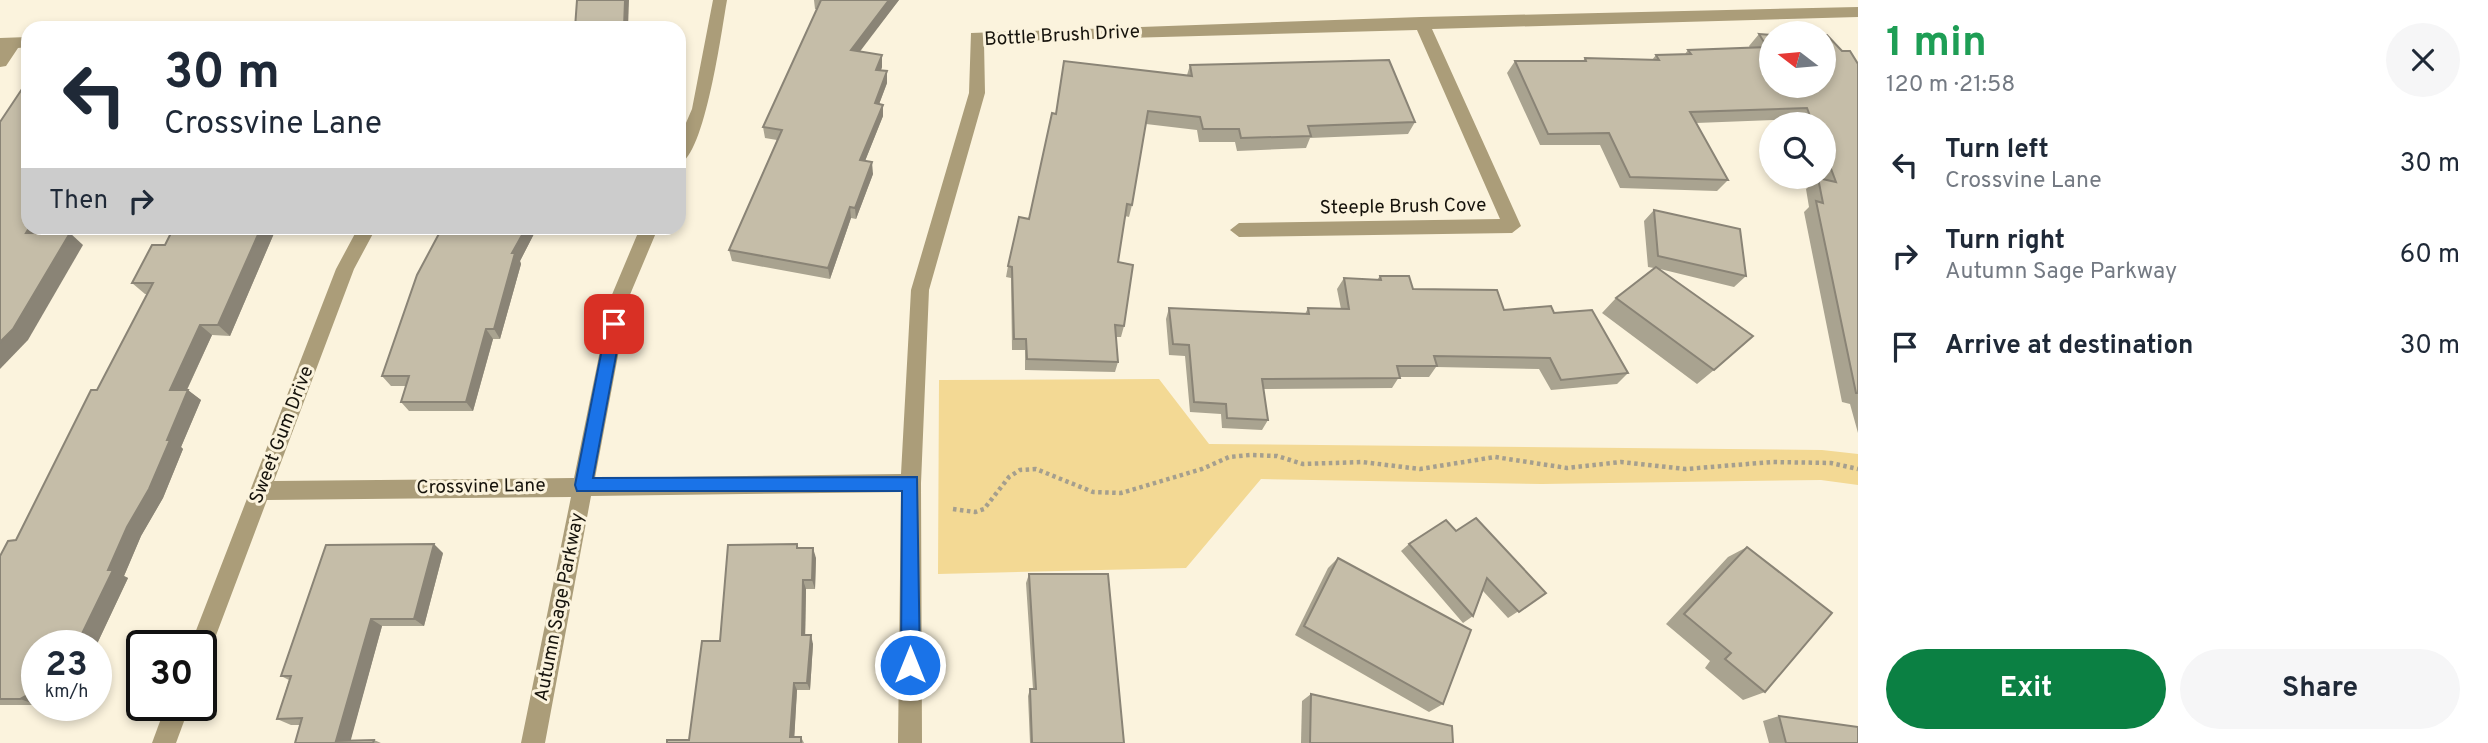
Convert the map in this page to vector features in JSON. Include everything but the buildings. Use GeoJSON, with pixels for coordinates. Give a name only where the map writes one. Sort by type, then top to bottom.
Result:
{"type":"FeatureCollection","features":[{"type":"Feature","properties":{"kind":"street"},"geometry":{"type":"LineString","coordinates":[[686,142],[700,109],[720,0]]}},
{"type":"Feature","properties":{"kind":"street","name":"Bottle Brush Drive"},"geometry":{"type":"LineString","coordinates":[[910,743],[911,483],[920,290],[977,93],[976,37],[1421,22],[1858,12]]}},
{"type":"Feature","properties":{"kind":"street","name":"Steeple Brush Cove"},"geometry":{"type":"LineString","coordinates":[[1239,230],[1512,226],[1421,22]]}},
{"type":"Feature","properties":{"kind":"street"},"geometry":{"type":"LineString","coordinates":[[0,62],[14,42]]}},
{"type":"Feature","properties":{"kind":"street","name":"Sweet Gum Drive"},"geometry":{"type":"LineString","coordinates":[[207,630],[345,269],[363,235]]}},
{"type":"Feature","properties":{"kind":"street","name":"Autumn Sage Parkway"},"geometry":{"type":"LineString","coordinates":[[533,743],[620,297],[646,235]]}},
{"type":"Feature","properties":{"kind":"street","name":"Crossvine Lane"},"geometry":{"type":"LineString","coordinates":[[260,491],[911,483]]}},
{"type":"Feature","properties":{"kind":"street"},"geometry":{"type":"LineString","coordinates":[[164,743],[172,721]]}},
{"type":"Feature","properties":{"kind":"path"},"geometry":{"type":"LineString","coordinates":[[953,509],[975,512],[984,509],[1009,477],[1020,470],[1036,469],[1093,492],[1121,493],[1172,479],[1229,457],[1250,455],[1277,456],[1303,464],[1362,461],[1420,468],[1495,457],[1567,468],[1621,462],[1686,469],[1772,462],[1831,463],[1858,468]]}},
{"type":"Feature","properties":{"kind":"shaded area"},"geometry":{"type":"Polygon","coordinates":[[[1159,379],[1209,444],[1822,450],[1858,454],[1858,485],[1821,480],[1542,484],[1261,479],[1186,568],[938,574],[939,380],[1159,379]]]}},
{"type":"Feature","properties":{"kind":"route"},"geometry":{"type":"LineString","coordinates":[[614,324],[583,485],[911,483],[910,665]]}}]}
